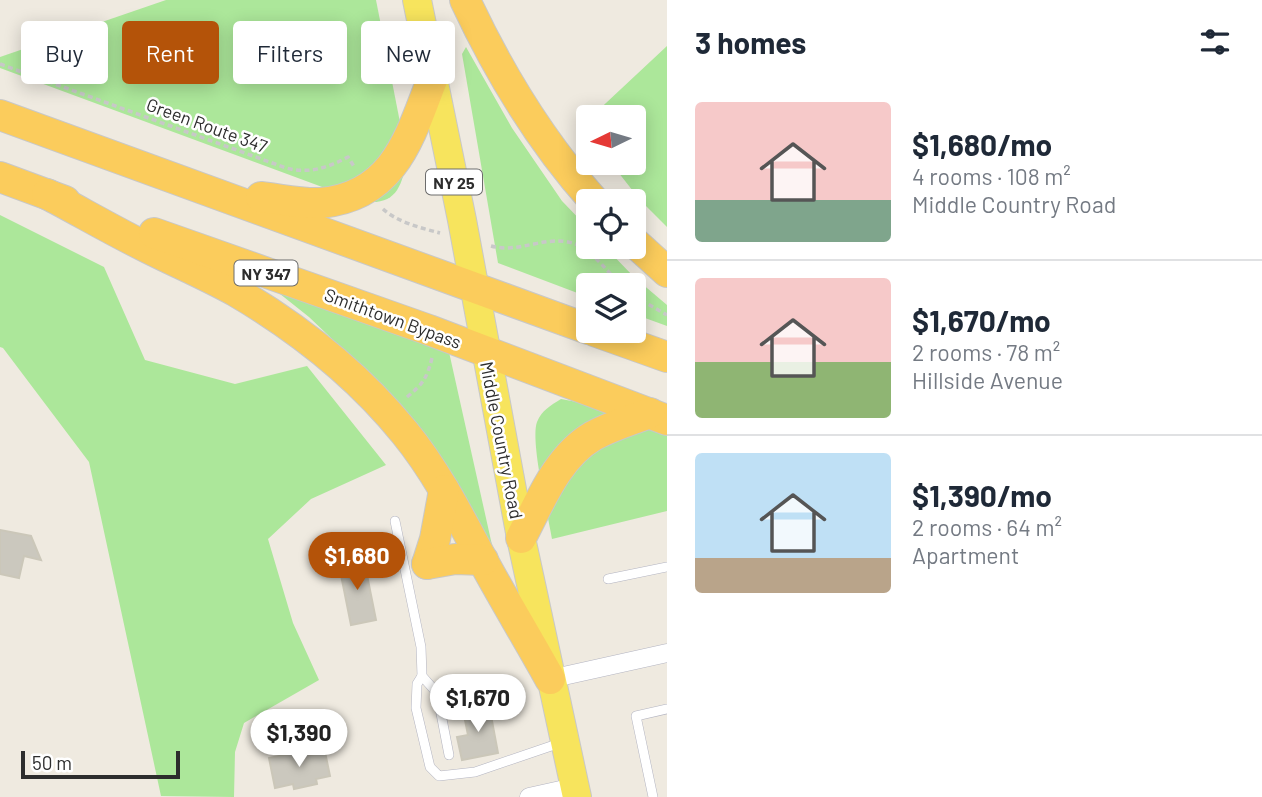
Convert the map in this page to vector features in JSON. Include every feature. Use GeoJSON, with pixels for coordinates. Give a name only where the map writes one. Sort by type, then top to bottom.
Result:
{"type":"FeatureCollection","features":[{"type":"Feature","properties":{"kind":"highway"},"geometry":{"type":"LineString","coordinates":[[465,0],[495,61],[534,123],[584,189]]}},
{"type":"Feature","properties":{"kind":"highway"},"geometry":{"type":"LineString","coordinates":[[213,192],[318,203],[338,200],[359,192],[387,173],[401,153],[430,84]]}},
{"type":"Feature","properties":{"kind":"highway"},"geometry":{"type":"LineString","coordinates":[[0,115],[576,324]]}},
{"type":"Feature","properties":{"kind":"highway","name":"Smithtown Bypass"},"geometry":{"type":"LineString","coordinates":[[0,177],[486,351],[658,417]]}},
{"type":"Feature","properties":{"kind":"highway"},"geometry":{"type":"LineString","coordinates":[[47,194],[226,286],[312,343],[348,374],[406,434],[444,490],[550,679]]}},
{"type":"Feature","properties":{"kind":"highway"},"geometry":{"type":"LineString","coordinates":[[646,253],[667,272]]}},
{"type":"Feature","properties":{"kind":"highway"},"geometry":{"type":"LineString","coordinates":[[628,343],[667,357]]}},
{"type":"Feature","properties":{"kind":"highway"},"geometry":{"type":"LineString","coordinates":[[520,538],[560,467],[582,444],[614,426],[658,417]]}},
{"type":"Feature","properties":{"kind":"highway"},"geometry":{"type":"LineString","coordinates":[[417,575],[435,539],[444,490]]}},
{"type":"Feature","properties":{"kind":"highway"},"geometry":{"type":"LineString","coordinates":[[417,575],[455,559],[483,560]]}},
{"type":"Feature","properties":{"kind":"main road","name":"Middle Country Road"},"geometry":{"type":"LineString","coordinates":[[417,0],[421,21]]}},
{"type":"Feature","properties":{"kind":"main road","name":"Middle Country Road"},"geometry":{"type":"LineString","coordinates":[[434,84],[520,538],[575,792]]}},
{"type":"Feature","properties":{"kind":"street"},"geometry":{"type":"LineString","coordinates":[[550,679],[667,653]]}},
{"type":"Feature","properties":{"kind":"street"},"geometry":{"type":"LineString","coordinates":[[529,797],[575,792]]}},
{"type":"Feature","properties":{"kind":"lane"},"geometry":{"type":"LineString","coordinates":[[395,521],[417,575],[422,676],[417,684],[415,708],[430,767],[439,776],[475,772],[564,741]]}},
{"type":"Feature","properties":{"kind":"lane"},"geometry":{"type":"LineString","coordinates":[[608,579],[667,567]]}},
{"type":"Feature","properties":{"kind":"lane"},"geometry":{"type":"LineString","coordinates":[[422,676],[437,692],[449,755]]}},
{"type":"Feature","properties":{"kind":"lane"},"geometry":{"type":"LineString","coordinates":[[653,797],[636,716],[667,709]]}},
{"type":"Feature","properties":{"kind":"path","name":"Green Route 347"},"geometry":{"type":"LineString","coordinates":[[0,64],[286,168],[317,171],[348,157],[358,173]]}},
{"type":"Feature","properties":{"kind":"path"},"geometry":{"type":"LineString","coordinates":[[380,204],[392,216],[426,230]]}},
{"type":"Feature","properties":{"kind":"path"},"geometry":{"type":"LineString","coordinates":[[414,233],[416,226]]}},
{"type":"Feature","properties":{"kind":"path"},"geometry":{"type":"LineString","coordinates":[[502,249],[548,241],[570,241],[591,253],[610,273]]}},
{"type":"Feature","properties":{"kind":"path"},"geometry":{"type":"LineString","coordinates":[[646,303],[667,316]]}},
{"type":"Feature","properties":{"kind":"path"},"geometry":{"type":"LineString","coordinates":[[401,403],[426,378],[433,352]]}},
{"type":"Feature","properties":{"kind":"green space"},"geometry":{"type":"Polygon","coordinates":[[[166,0],[376,0],[380,21],[361,21],[361,84],[392,84],[407,158],[395,193],[381,201],[360,201],[43,84],[108,84],[108,21],[105,21],[166,0]]]}},
{"type":"Feature","properties":{"kind":"green space"},"geometry":{"type":"Polygon","coordinates":[[[667,46],[667,227],[646,206],[646,189],[631,189],[620,175],[646,175],[646,105],[604,105],[667,46]]]}},
{"type":"Feature","properties":{"kind":"green space"},"geometry":{"type":"Polygon","coordinates":[[[466,47],[512,128],[562,201],[576,216],[576,259],[617,259],[630,273],[576,273],[576,292],[498,263],[462,54],[466,47]]]}},
{"type":"Feature","properties":{"kind":"green space"},"geometry":{"type":"Polygon","coordinates":[[[21,50],[21,76],[0,68],[0,57],[21,50]]]}},
{"type":"Feature","properties":{"kind":"green space"},"geometry":{"type":"Polygon","coordinates":[[[0,215],[104,267],[145,360],[235,384],[307,366],[386,465],[311,499],[268,539],[293,623],[319,680],[244,723],[235,752],[234,797],[161,796],[89,462],[0,347],[0,215]]]}},
{"type":"Feature","properties":{"kind":"green space"},"geometry":{"type":"Polygon","coordinates":[[[260,278],[447,343],[498,572],[369,374],[309,317],[260,278]]]}},
{"type":"Feature","properties":{"kind":"green space"},"geometry":{"type":"Polygon","coordinates":[[[646,287],[667,305],[667,326],[646,318],[646,287]]]}},
{"type":"Feature","properties":{"kind":"green space"},"geometry":{"type":"Polygon","coordinates":[[[561,399],[667,433],[667,511],[552,539],[535,431],[541,414],[561,399]]]}},
{"type":"Feature","properties":{"kind":"building"},"geometry":{"type":"Polygon","coordinates":[[[0,530],[31,536],[41,560],[24,556],[19,578],[0,574],[0,530]]]}},
{"type":"Feature","properties":{"kind":"building"},"geometry":{"type":"Polygon","coordinates":[[[364,560],[376,620],[351,625],[339,565],[364,560]]]}},
{"type":"Feature","properties":{"kind":"building"},"geometry":{"type":"Polygon","coordinates":[[[489,705],[498,753],[462,760],[457,737],[468,735],[463,710],[489,705]]]}},
{"type":"Feature","properties":{"kind":"building"},"geometry":{"type":"Polygon","coordinates":[[[309,750],[310,755],[325,752],[330,776],[316,779],[317,784],[294,789],[293,784],[275,788],[269,758],[309,750]]]}}]}
